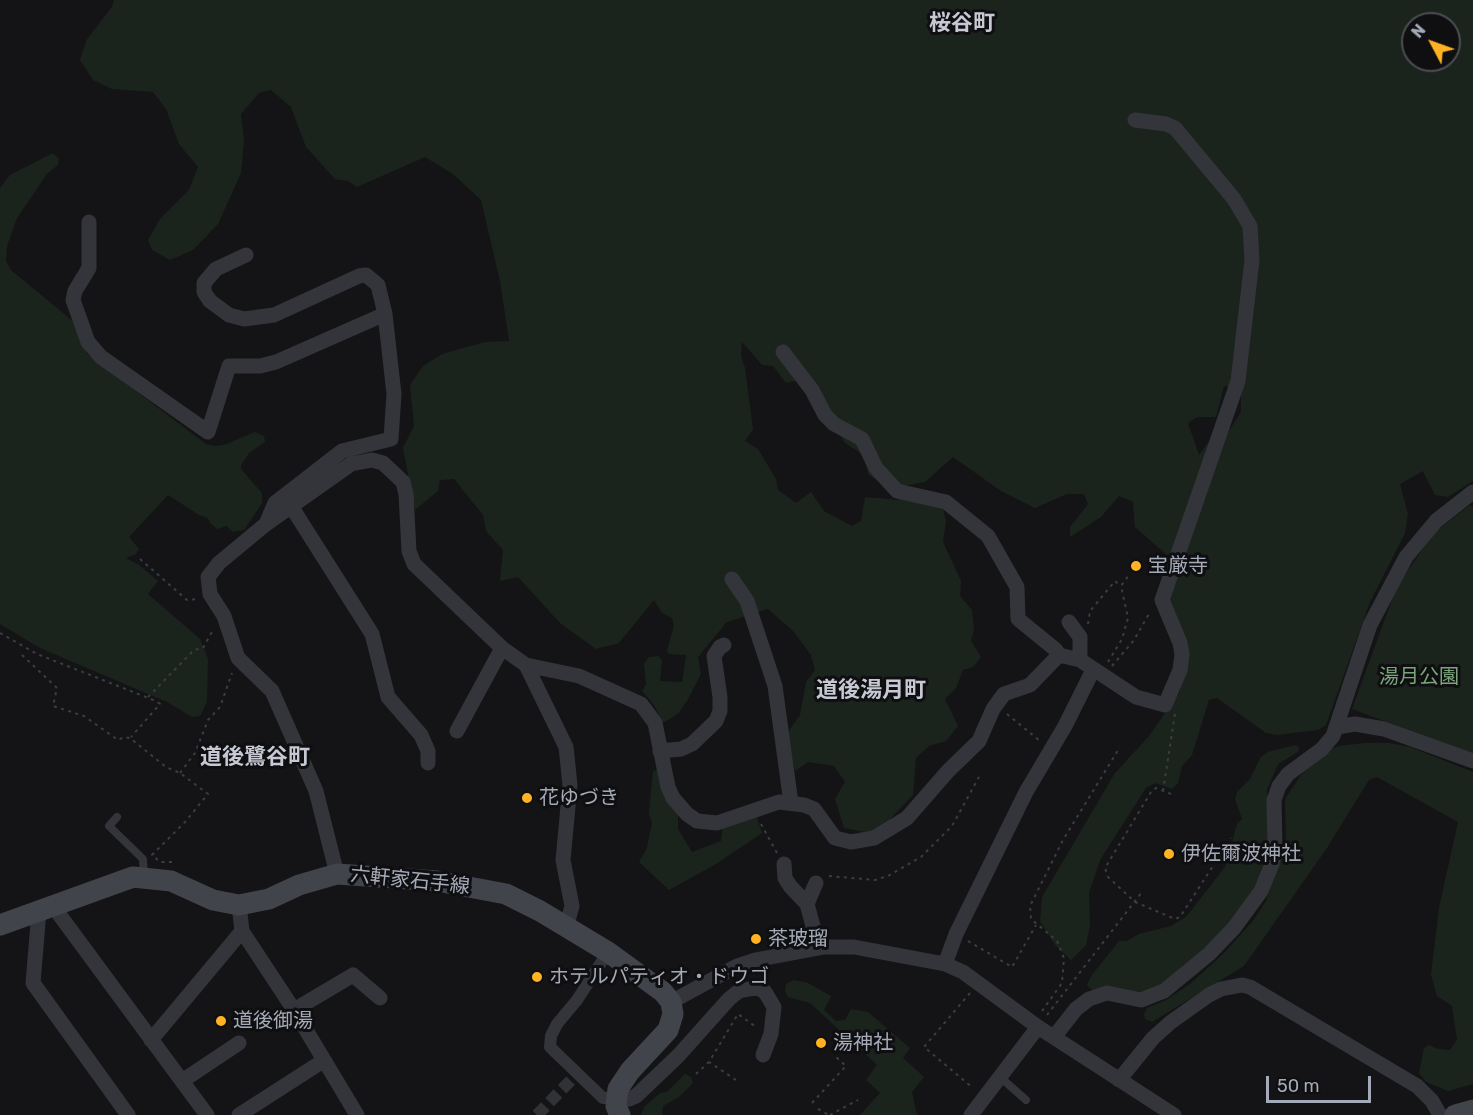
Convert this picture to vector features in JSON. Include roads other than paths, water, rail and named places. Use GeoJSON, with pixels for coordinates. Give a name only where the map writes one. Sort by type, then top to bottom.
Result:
{"type":"FeatureCollection","features":[{"type":"Feature","properties":{"kind":"main road","name":"六軒家石手線"},"geometry":{"type":"LineString","coordinates":[[0,925],[119,880],[144,876],[171,881],[213,900],[239,905],[269,899],[298,885],[337,874],[437,881],[486,889],[525,903],[608,952],[663,992],[671,1002]]}},
{"type":"Feature","properties":{"kind":"main road"},"geometry":{"type":"LineString","coordinates":[[618,1106],[622,1082],[668,1030],[673,1014],[671,1002]]}},
{"type":"Feature","properties":{"kind":"main road"},"geometry":{"type":"LineString","coordinates":[[1455,1115],[1473,1110]]}},
{"type":"Feature","properties":{"kind":"street"},"geometry":{"type":"LineString","coordinates":[[783,352],[812,390],[825,415],[834,424],[862,439],[876,468],[897,490],[946,502],[988,536],[1017,587],[1018,619],[1059,655],[1080,660],[1136,697],[1165,705],[1180,670],[1182,654],[1180,643],[1162,600],[1238,381],[1252,244],[1250,226],[1242,210],[1203,165],[1183,136],[1166,124],[1135,120]]}},
{"type":"Feature","properties":{"kind":"street"},"geometry":{"type":"LineString","coordinates":[[89,222],[89,268],[75,291],[73,300],[88,342],[101,357],[208,432],[229,366],[260,366],[276,362],[385,314]]}},
{"type":"Feature","properties":{"kind":"street"},"geometry":{"type":"LineString","coordinates":[[246,255],[216,269],[204,283],[204,292],[210,301],[229,315],[244,319],[274,315],[359,276],[366,275],[378,285],[385,314],[394,394],[391,439],[342,451],[274,503],[266,524]]}},
{"type":"Feature","properties":{"kind":"street"},"geometry":{"type":"LineString","coordinates":[[337,874],[316,791],[272,691],[240,662],[221,611],[210,594],[208,577],[219,563],[266,524],[351,464],[362,460],[383,463],[403,482],[406,494],[406,536],[414,564],[502,648],[526,665],[579,676],[641,704],[655,723],[673,798],[687,814],[697,821],[717,823],[779,802],[791,803],[814,809],[835,838],[851,842],[874,838],[907,818],[948,771],[979,741],[995,705],[1004,694],[1030,685],[1059,655]]}},
{"type":"Feature","properties":{"kind":"street"},"geometry":{"type":"LineString","coordinates":[[1054,1037],[1076,1009],[1089,999],[1107,993],[1141,1000],[1164,991],[1209,954],[1234,928],[1261,891],[1272,864],[1275,850],[1274,800],[1279,786],[1288,774],[1322,749],[1337,728],[1370,625],[1393,578],[1406,557],[1436,521],[1473,492]]}},
{"type":"Feature","properties":{"kind":"street"},"geometry":{"type":"LineString","coordinates":[[291,506],[372,634],[388,697],[421,735],[428,752],[428,763]]}},
{"type":"Feature","properties":{"kind":"street"},"geometry":{"type":"LineString","coordinates":[[732,579],[747,601],[775,686],[791,803]]}},
{"type":"Feature","properties":{"kind":"street"},"geometry":{"type":"LineString","coordinates":[[1069,622],[1080,637],[1080,660]]}},
{"type":"Feature","properties":{"kind":"street"},"geometry":{"type":"LineString","coordinates":[[660,751],[681,749],[692,744],[716,722],[720,711],[720,697],[714,656],[724,645]]}},
{"type":"Feature","properties":{"kind":"street"},"geometry":{"type":"LineString","coordinates":[[457,731],[495,665],[502,648]]}},
{"type":"Feature","properties":{"kind":"street"},"geometry":{"type":"LineString","coordinates":[[526,665],[566,747],[570,785],[563,860],[572,906],[566,928]]}},
{"type":"Feature","properties":{"kind":"street"},"geometry":{"type":"LineString","coordinates":[[945,964],[956,934],[1026,792],[1097,672]]}},
{"type":"Feature","properties":{"kind":"street"},"geometry":{"type":"LineString","coordinates":[[1337,728],[1346,724],[1365,725],[1473,760]]}},
{"type":"Feature","properties":{"kind":"street"},"geometry":{"type":"LineString","coordinates":[[784,864],[785,878],[807,904],[819,948]]}},
{"type":"Feature","properties":{"kind":"street"},"geometry":{"type":"LineString","coordinates":[[807,904],[816,883]]}},
{"type":"Feature","properties":{"kind":"street"},"geometry":{"type":"LineString","coordinates":[[239,905],[242,931],[294,1010],[357,1115]]}},
{"type":"Feature","properties":{"kind":"street"},"geometry":{"type":"LineString","coordinates":[[46,909],[152,1040],[207,1115]]}},
{"type":"Feature","properties":{"kind":"street"},"geometry":{"type":"LineString","coordinates":[[46,909],[33,983],[128,1115]]}},
{"type":"Feature","properties":{"kind":"street"},"geometry":{"type":"LineString","coordinates":[[152,1040],[242,931]]}},
{"type":"Feature","properties":{"kind":"street"},"geometry":{"type":"LineString","coordinates":[[671,1002],[737,966],[755,960],[819,948],[855,947],[945,964],[963,972],[1038,1023],[1054,1037],[1174,1115]]}},
{"type":"Feature","properties":{"kind":"street"},"geometry":{"type":"LineString","coordinates":[[608,952],[577,1000],[557,1024],[551,1036],[550,1047],[603,1098],[618,1106],[636,1096],[678,1056],[729,999],[749,989],[758,988],[765,992],[774,1007],[771,1034],[763,1055]]}},
{"type":"Feature","properties":{"kind":"street"},"geometry":{"type":"LineString","coordinates":[[294,1010],[353,975],[380,998]]}},
{"type":"Feature","properties":{"kind":"street"},"geometry":{"type":"LineString","coordinates":[[1119,1080],[1153,1038],[1171,1022],[1209,995],[1221,989],[1242,985],[1250,987],[1417,1086],[1432,1101],[1440,1115]]}},
{"type":"Feature","properties":{"kind":"street"},"geometry":{"type":"LineString","coordinates":[[971,1115],[1038,1023]]}},
{"type":"Feature","properties":{"kind":"street"},"geometry":{"type":"LineString","coordinates":[[182,1081],[239,1043]]}},
{"type":"Feature","properties":{"kind":"street"},"geometry":{"type":"LineString","coordinates":[[239,1115],[323,1060]]}},
{"type":"Feature","properties":{"kind":"lane"},"geometry":{"type":"LineString","coordinates":[[117,817],[109,826],[143,859],[144,876]]}},
{"type":"Feature","properties":{"kind":"lane"},"geometry":{"type":"LineString","coordinates":[[1000,1077],[1026,1100]]}},
{"type":"Feature","properties":{"kind":"tunnel"},"geometry":{"type":"LineString","coordinates":[[537,1115],[577,1074]]}},
{"type":"Feature","properties":{"kind":"place","name":"宝厳寺"},"geometry":{"type":"Point","coordinates":[1136,566]}},
{"type":"Feature","properties":{"kind":"place","name":"花ゆづき"},"geometry":{"type":"Point","coordinates":[527,798]}},
{"type":"Feature","properties":{"kind":"place","name":"伊佐爾波神社"},"geometry":{"type":"Point","coordinates":[1169,854]}},
{"type":"Feature","properties":{"kind":"place","name":"茶玻瑠"},"geometry":{"type":"Point","coordinates":[756,939]}},
{"type":"Feature","properties":{"kind":"place","name":"ホテルパティオ・ドウゴ"},"geometry":{"type":"Point","coordinates":[537,977]}},
{"type":"Feature","properties":{"kind":"place","name":"道後御湯"},"geometry":{"type":"Point","coordinates":[221,1021]}},
{"type":"Feature","properties":{"kind":"place","name":"湯神社"},"geometry":{"type":"Point","coordinates":[821,1043]}},
{"type":"Feature","properties":{"kind":"district","name":"桜谷町"},"geometry":{"type":"Point","coordinates":[962,24]}},
{"type":"Feature","properties":{"kind":"district","name":"道後湯月町"},"geometry":{"type":"Point","coordinates":[871,691]}},
{"type":"Feature","properties":{"kind":"district","name":"道後鷺谷町"},"geometry":{"type":"Point","coordinates":[255,758]}},
{"type":"Feature","properties":{"kind":"park label","name":"湯月公園"},"geometry":{"type":"Point","coordinates":[1419,677]}}]}
